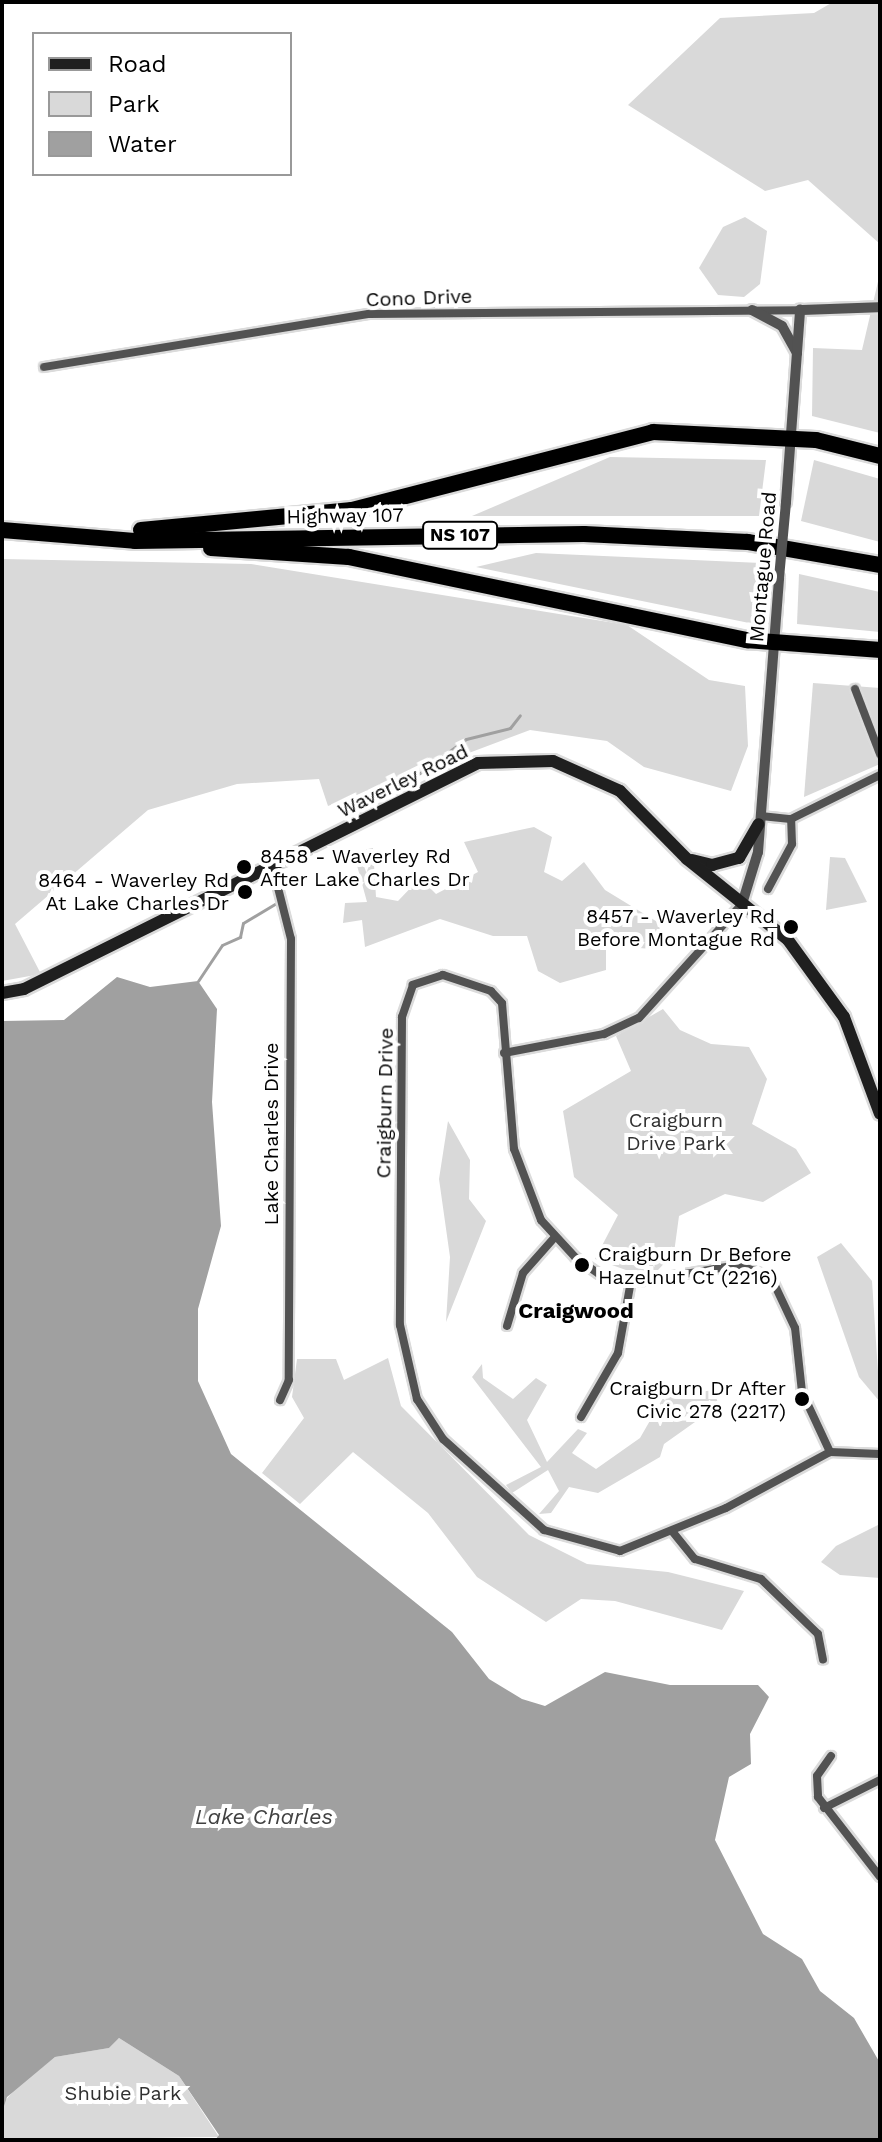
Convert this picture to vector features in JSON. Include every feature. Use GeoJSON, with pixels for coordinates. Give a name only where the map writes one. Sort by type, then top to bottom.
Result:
{"type":"FeatureCollection","features":[{"type":"Feature","properties":{"kind":"highway"},"geometry":{"type":"LineString","coordinates":[[36,536],[352,510],[653,432],[791,438],[880,456]]}},
{"type":"Feature","properties":{"kind":"highway","name":"Highway 107"},"geometry":{"type":"LineString","coordinates":[[2,530],[36,536],[135,541],[584,534],[748,542],[880,565]]}},
{"type":"Feature","properties":{"kind":"highway"},"geometry":{"type":"LineString","coordinates":[[135,541],[349,557],[775,641],[880,650]]}},
{"type":"Feature","properties":{"kind":"main road","name":"Waverley Road"},"geometry":{"type":"LineString","coordinates":[[2,993],[273,868],[478,763],[553,761],[620,791],[687,859],[788,940],[832,995],[880,1114]]}},
{"type":"Feature","properties":{"kind":"main road"},"geometry":{"type":"LineString","coordinates":[[687,859],[712,865],[739,858],[760,820]]}},
{"type":"Feature","properties":{"kind":"street"},"geometry":{"type":"LineString","coordinates":[[800,310],[880,307]]}},
{"type":"Feature","properties":{"kind":"street"},"geometry":{"type":"LineString","coordinates":[[752,310],[782,326],[799,359]]}},
{"type":"Feature","properties":{"kind":"street","name":"Cono Drive"},"geometry":{"type":"LineString","coordinates":[[44,367],[369,314],[800,310]]}},
{"type":"Feature","properties":{"kind":"street","name":"Montague Road"},"geometry":{"type":"LineString","coordinates":[[742,904],[757,862],[799,359],[800,310]]}},
{"type":"Feature","properties":{"kind":"street"},"geometry":{"type":"LineString","coordinates":[[855,689],[880,754]]}},
{"type":"Feature","properties":{"kind":"street"},"geometry":{"type":"LineString","coordinates":[[760,820],[791,819],[880,775]]}},
{"type":"Feature","properties":{"kind":"street"},"geometry":{"type":"LineString","coordinates":[[768,889],[792,844],[791,819]]}},
{"type":"Feature","properties":{"kind":"street","name":"Lake Charles Drive"},"geometry":{"type":"LineString","coordinates":[[273,868],[291,939],[289,1383],[280,1400]]}},
{"type":"Feature","properties":{"kind":"street"},"geometry":{"type":"LineString","coordinates":[[504,1053],[604,1034],[639,1018],[742,904]]}},
{"type":"Feature","properties":{"kind":"street","name":"Craigburn Drive"},"geometry":{"type":"LineString","coordinates":[[830,1452],[802,1392],[795,1328],[771,1277],[738,1265],[631,1281],[599,1274],[554,1238],[514,1149],[504,1053],[506,1010],[491,991],[443,975],[413,985],[402,1017],[399,1313],[417,1399],[443,1439],[551,1534],[620,1551],[672,1531],[830,1452],[880,1454]]}},
{"type":"Feature","properties":{"kind":"street"},"geometry":{"type":"LineString","coordinates":[[507,1326],[523,1273],[554,1238]]}},
{"type":"Feature","properties":{"kind":"street"},"geometry":{"type":"LineString","coordinates":[[581,1417],[618,1353],[631,1281]]}},
{"type":"Feature","properties":{"kind":"street"},"geometry":{"type":"LineString","coordinates":[[672,1531],[695,1559],[761,1579],[818,1634],[823,1660]]}},
{"type":"Feature","properties":{"kind":"street"},"geometry":{"type":"LineString","coordinates":[[831,1756],[816,1781],[824,1808],[880,1877]]}},
{"type":"Feature","properties":{"kind":"street"},"geometry":{"type":"LineString","coordinates":[[824,1808],[880,1780]]}},
{"type":"Feature","properties":{"kind":"green space"},"geometry":{"type":"Polygon","coordinates":[[[833,2],[880,2],[880,244],[808,180],[765,191],[628,105],[720,18],[814,13],[833,2]]]}},
{"type":"Feature","properties":{"kind":"green space"},"geometry":{"type":"Polygon","coordinates":[[[745,217],[767,231],[760,284],[744,297],[718,295],[699,268],[723,227],[745,217]]]}},
{"type":"Feature","properties":{"kind":"green space"},"geometry":{"type":"Polygon","coordinates":[[[880,273],[880,433],[812,416],[813,348],[862,350],[880,273]]]}},
{"type":"Feature","properties":{"kind":"green space"},"geometry":{"type":"Polygon","coordinates":[[[610,457],[766,460],[759,516],[472,516],[610,457]]]}},
{"type":"Feature","properties":{"kind":"green space"},"geometry":{"type":"Polygon","coordinates":[[[814,460],[880,479],[880,542],[801,521],[814,460]]]}},
{"type":"Feature","properties":{"kind":"green space"},"geometry":{"type":"Polygon","coordinates":[[[536,553],[761,563],[759,625],[476,567],[536,553]]]}},
{"type":"Feature","properties":{"kind":"green space"},"geometry":{"type":"Polygon","coordinates":[[[2,559],[251,564],[627,625],[709,680],[745,686],[748,746],[731,791],[644,767],[607,741],[530,730],[328,806],[319,779],[237,784],[148,810],[15,924],[41,974],[2,981],[2,559]]]}},
{"type":"Feature","properties":{"kind":"green space"},"geometry":{"type":"Polygon","coordinates":[[[799,574],[880,592],[880,632],[797,624],[799,574]]]}},
{"type":"Feature","properties":{"kind":"green space"},"geometry":{"type":"Polygon","coordinates":[[[813,683],[880,688],[880,764],[804,797],[813,683]]]}},
{"type":"Feature","properties":{"kind":"green space"},"geometry":{"type":"Polygon","coordinates":[[[534,827],[552,837],[544,872],[562,881],[584,862],[605,890],[664,926],[651,949],[606,945],[606,970],[560,983],[538,971],[527,936],[493,936],[440,919],[365,947],[362,920],[343,923],[345,903],[367,902],[355,858],[363,850],[373,848],[376,897],[398,901],[420,878],[436,894],[478,872],[464,842],[534,827]]]}},
{"type":"Feature","properties":{"kind":"green space"},"geometry":{"type":"Polygon","coordinates":[[[830,857],[845,858],[867,902],[826,910],[830,857]]]}},
{"type":"Feature","properties":{"kind":"green space","name":"Craigburn Drive Park"},"geometry":{"type":"Polygon","coordinates":[[[663,1009],[680,1030],[711,1044],[749,1047],[767,1079],[752,1124],[796,1149],[811,1173],[763,1202],[725,1194],[679,1216],[674,1253],[658,1270],[640,1275],[595,1259],[618,1215],[574,1177],[563,1111],[631,1071],[616,1036],[663,1009]]]}},
{"type":"Feature","properties":{"kind":"green space"},"geometry":{"type":"Polygon","coordinates":[[[448,1121],[470,1160],[469,1199],[486,1221],[446,1322],[450,1257],[439,1179],[448,1121]]]}},
{"type":"Feature","properties":{"kind":"green space"},"geometry":{"type":"Polygon","coordinates":[[[841,1243],[872,1281],[880,1402],[859,1377],[817,1257],[841,1243]]]}},
{"type":"Feature","properties":{"kind":"green space"},"geometry":{"type":"Polygon","coordinates":[[[388,1358],[401,1406],[529,1535],[587,1564],[668,1572],[744,1591],[722,1630],[615,1601],[581,1599],[546,1622],[477,1577],[428,1513],[353,1452],[300,1504],[262,1473],[304,1418],[292,1397],[297,1359],[336,1359],[344,1380],[388,1358]]]}},
{"type":"Feature","properties":{"kind":"green space"},"geometry":{"type":"Polygon","coordinates":[[[482,1364],[483,1378],[513,1399],[536,1378],[547,1385],[527,1420],[547,1462],[578,1429],[587,1433],[572,1453],[596,1469],[640,1438],[663,1398],[713,1390],[719,1405],[664,1444],[660,1457],[598,1493],[569,1487],[551,1513],[539,1514],[559,1491],[548,1470],[512,1493],[506,1485],[541,1467],[472,1377],[482,1364]]]}},
{"type":"Feature","properties":{"kind":"green space"},"geometry":{"type":"Polygon","coordinates":[[[880,1524],[880,1578],[840,1575],[821,1562],[836,1546],[880,1524]]]}},
{"type":"Feature","properties":{"kind":"green space","name":"Shubie Park"},"geometry":{"type":"Polygon","coordinates":[[[119,2038],[179,2076],[219,2137],[2,2140],[4,2102],[15,2089],[55,2057],[109,2048],[119,2038]]]}},
{"type":"Feature","properties":{"kind":"water","name":"Lake Charles"},"geometry":{"type":"Polygon","coordinates":[[[117,977],[150,987],[198,981],[217,1009],[212,1102],[221,1226],[198,1309],[198,1381],[231,1454],[452,1632],[489,1679],[522,1699],[545,1706],[605,1672],[670,1685],[758,1685],[769,1697],[750,1734],[751,1764],[729,1777],[715,1840],[763,1934],[802,1959],[820,1991],[854,2018],[880,2063],[880,2140],[215,2140],[219,2135],[179,2076],[119,2038],[109,2048],[55,2057],[7,2097],[2,2112],[2,1021],[64,1020],[117,977]]]}},
{"type":"Feature","properties":{"kind":"waterway"},"geometry":{"type":"LineString","coordinates":[[402,786],[466,739],[510,728],[520,715]]}},
{"type":"Feature","properties":{"kind":"waterway"},"geometry":{"type":"LineString","coordinates":[[198,981],[222,945],[240,937],[243,923],[276,903]]}},
{"type":"Feature","properties":{"kind":"place","name":"8458 - Waverley Rd After Lake Charles Dr"},"geometry":{"type":"Point","coordinates":[244,867]}},
{"type":"Feature","properties":{"kind":"place","name":"8464 - Waverley Rd At Lake Charles Dr"},"geometry":{"type":"Point","coordinates":[245,892]}},
{"type":"Feature","properties":{"kind":"place","name":"8457 - Waverley Rd Before Montague Rd"},"geometry":{"type":"Point","coordinates":[791,927]}},
{"type":"Feature","properties":{"kind":"place","name":"Craigburn Dr Before Hazelnut Ct (2216)"},"geometry":{"type":"Point","coordinates":[582,1265]}},
{"type":"Feature","properties":{"kind":"place","name":"Craigburn Dr After Civic 278 (2217)"},"geometry":{"type":"Point","coordinates":[802,1399]}},
{"type":"Feature","properties":{"kind":"district","name":"Craigwood"},"geometry":{"type":"Point","coordinates":[576,1311]}}]}
